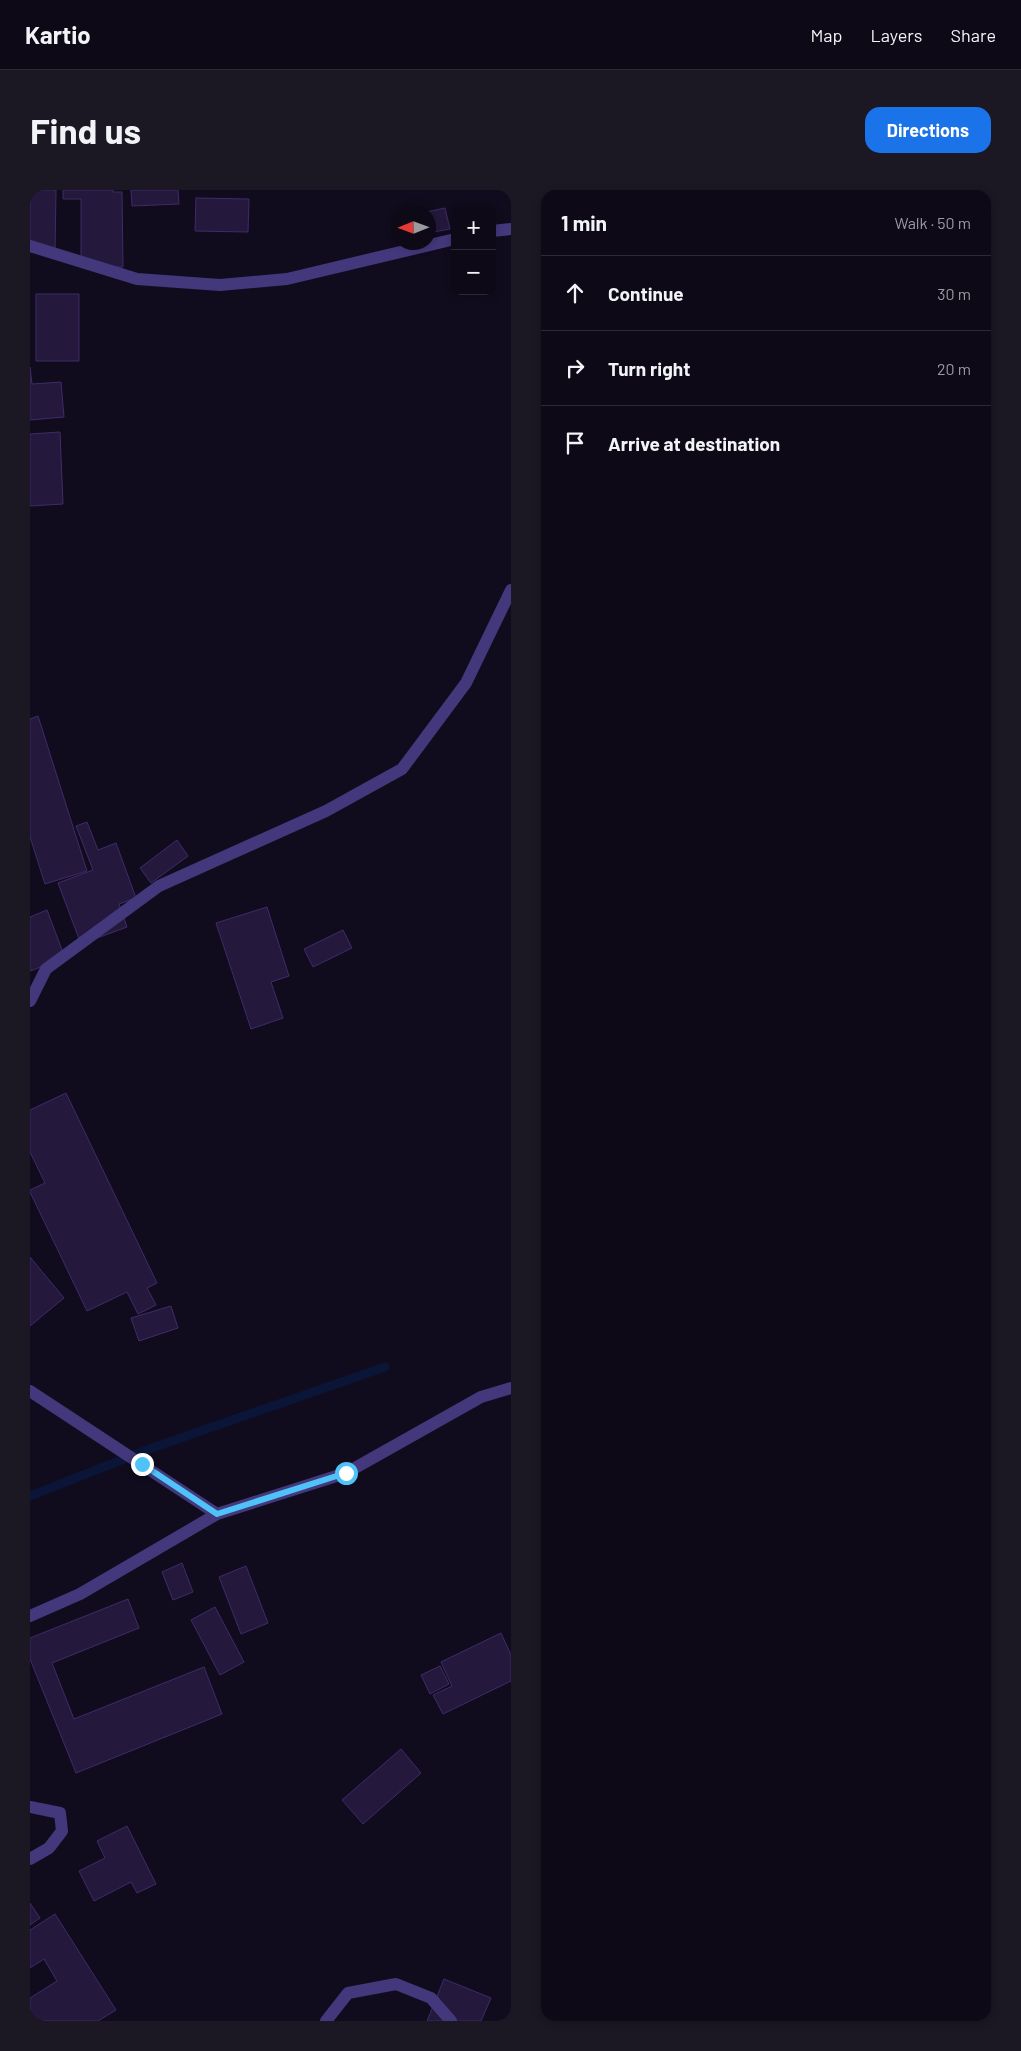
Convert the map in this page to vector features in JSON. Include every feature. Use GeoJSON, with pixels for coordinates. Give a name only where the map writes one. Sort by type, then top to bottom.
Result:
{"type":"FeatureCollection","features":[{"type":"Feature","properties":{"kind":"street"},"geometry":{"type":"LineString","coordinates":[[496,231],[511,229]]}},
{"type":"Feature","properties":{"kind":"street"},"geometry":{"type":"LineString","coordinates":[[30,246],[137,279],[220,285],[287,279],[451,240]]}},
{"type":"Feature","properties":{"kind":"street"},"geometry":{"type":"LineString","coordinates":[[30,1000],[46,969],[159,886],[326,811],[402,769],[466,683],[511,590]]}},
{"type":"Feature","properties":{"kind":"street"},"geometry":{"type":"LineString","coordinates":[[30,1616],[80,1594],[217,1514],[346,1473],[481,1397],[511,1388]]}},
{"type":"Feature","properties":{"kind":"street"},"geometry":{"type":"LineString","coordinates":[[30,1391],[217,1514]]}},
{"type":"Feature","properties":{"kind":"street"},"geometry":{"type":"LineString","coordinates":[[30,1806],[60,1813],[62,1830],[49,1848],[30,1859]]}},
{"type":"Feature","properties":{"kind":"street"},"geometry":{"type":"LineString","coordinates":[[326,2021],[348,1993],[396,1984],[431,1998],[451,2021]]}},
{"type":"Feature","properties":{"kind":"building"},"geometry":{"type":"Polygon","coordinates":[[[30,190],[56,190],[55,252],[30,252],[30,190]]]}},
{"type":"Feature","properties":{"kind":"building"},"geometry":{"type":"Polygon","coordinates":[[[63,190],[113,190],[113,192],[122,192],[123,267],[81,267],[81,199],[63,199],[63,190]]]}},
{"type":"Feature","properties":{"kind":"building"},"geometry":{"type":"Polygon","coordinates":[[[131,190],[178,190],[179,204],[132,206],[131,190]]]}},
{"type":"Feature","properties":{"kind":"building"},"geometry":{"type":"Polygon","coordinates":[[[196,198],[249,199],[248,232],[195,231],[196,198]]]}},
{"type":"Feature","properties":{"kind":"building"},"geometry":{"type":"Polygon","coordinates":[[[445,208],[450,229],[436,232],[436,210],[445,208]]]}},
{"type":"Feature","properties":{"kind":"building"},"geometry":{"type":"Polygon","coordinates":[[[36,294],[79,294],[79,361],[36,361],[36,294]]]}},
{"type":"Feature","properties":{"kind":"building"},"geometry":{"type":"Polygon","coordinates":[[[30,367],[32,384],[61,382],[64,417],[30,420],[30,367]]]}},
{"type":"Feature","properties":{"kind":"building"},"geometry":{"type":"Polygon","coordinates":[[[60,432],[63,504],[30,506],[30,434],[60,432]]]}},
{"type":"Feature","properties":{"kind":"building"},"geometry":{"type":"Polygon","coordinates":[[[38,716],[87,871],[45,884],[30,837],[30,719],[38,716]]]}},
{"type":"Feature","properties":{"kind":"building"},"geometry":{"type":"Polygon","coordinates":[[[87,822],[98,850],[116,843],[136,898],[119,904],[127,927],[81,944],[58,883],[93,870],[76,826],[87,822]]]}},
{"type":"Feature","properties":{"kind":"building"},"geometry":{"type":"Polygon","coordinates":[[[177,840],[188,856],[151,883],[140,868],[177,840]]]}},
{"type":"Feature","properties":{"kind":"building"},"geometry":{"type":"Polygon","coordinates":[[[267,907],[289,976],[271,982],[283,1018],[251,1029],[216,923],[267,907]]]}},
{"type":"Feature","properties":{"kind":"building"},"geometry":{"type":"Polygon","coordinates":[[[47,910],[65,958],[30,971],[30,917],[47,910]]]}},
{"type":"Feature","properties":{"kind":"building"},"geometry":{"type":"Polygon","coordinates":[[[343,930],[352,948],[313,967],[304,949],[343,930]]]}},
{"type":"Feature","properties":{"kind":"building"},"geometry":{"type":"Polygon","coordinates":[[[66,1093],[157,1283],[147,1288],[156,1305],[138,1314],[127,1292],[87,1311],[30,1192],[30,1190],[45,1183],[30,1152],[30,1110],[66,1093]]]}},
{"type":"Feature","properties":{"kind":"building"},"geometry":{"type":"Polygon","coordinates":[[[30,1257],[64,1298],[30,1326],[30,1257]]]}},
{"type":"Feature","properties":{"kind":"building"},"geometry":{"type":"Polygon","coordinates":[[[171,1306],[178,1328],[139,1341],[131,1318],[171,1306]]]}},
{"type":"Feature","properties":{"kind":"building"},"geometry":{"type":"Polygon","coordinates":[[[182,1563],[193,1592],[173,1600],[162,1572],[182,1563]]]}},
{"type":"Feature","properties":{"kind":"building"},"geometry":{"type":"Polygon","coordinates":[[[246,1566],[268,1623],[241,1634],[219,1577],[246,1566]]]}},
{"type":"Feature","properties":{"kind":"building"},"geometry":{"type":"Polygon","coordinates":[[[128,1599],[139,1628],[52,1663],[74,1719],[204,1667],[222,1714],[76,1773],[30,1659],[30,1638],[128,1599]]]}},
{"type":"Feature","properties":{"kind":"building"},"geometry":{"type":"Polygon","coordinates":[[[215,1607],[244,1662],[220,1675],[191,1620],[215,1607]]]}},
{"type":"Feature","properties":{"kind":"building"},"geometry":{"type":"Polygon","coordinates":[[[501,1633],[511,1655],[511,1681],[443,1714],[433,1695],[452,1686],[441,1662],[501,1633]]]}},
{"type":"Feature","properties":{"kind":"building"},"geometry":{"type":"Polygon","coordinates":[[[440,1666],[449,1684],[430,1694],[421,1675],[440,1666]]]}},
{"type":"Feature","properties":{"kind":"building"},"geometry":{"type":"Polygon","coordinates":[[[401,1749],[421,1773],[363,1824],[342,1800],[401,1749]]]}},
{"type":"Feature","properties":{"kind":"building"},"geometry":{"type":"Polygon","coordinates":[[[127,1826],[156,1884],[137,1893],[131,1882],[94,1901],[79,1871],[105,1858],[97,1841],[127,1826]]]}},
{"type":"Feature","properties":{"kind":"building"},"geometry":{"type":"Polygon","coordinates":[[[30,1903],[40,1918],[30,1925],[30,1903]]]}},
{"type":"Feature","properties":{"kind":"building"},"geometry":{"type":"Polygon","coordinates":[[[55,1914],[116,2010],[98,2021],[31,2021],[30,2019],[30,1998],[57,1981],[44,1959],[30,1968],[30,1930],[55,1914]]]}},
{"type":"Feature","properties":{"kind":"building"},"geometry":{"type":"Polygon","coordinates":[[[444,1979],[491,1998],[481,2021],[427,2021],[444,1979]]]}},
{"type":"Feature","properties":{"kind":"waterway"},"geometry":{"type":"LineString","coordinates":[[30,1496],[152,1448],[385,1367]]}},
{"type":"Feature","properties":{"kind":"route"},"geometry":{"type":"LineString","coordinates":[[142,1464],[217,1514],[346,1473]]}}]}
